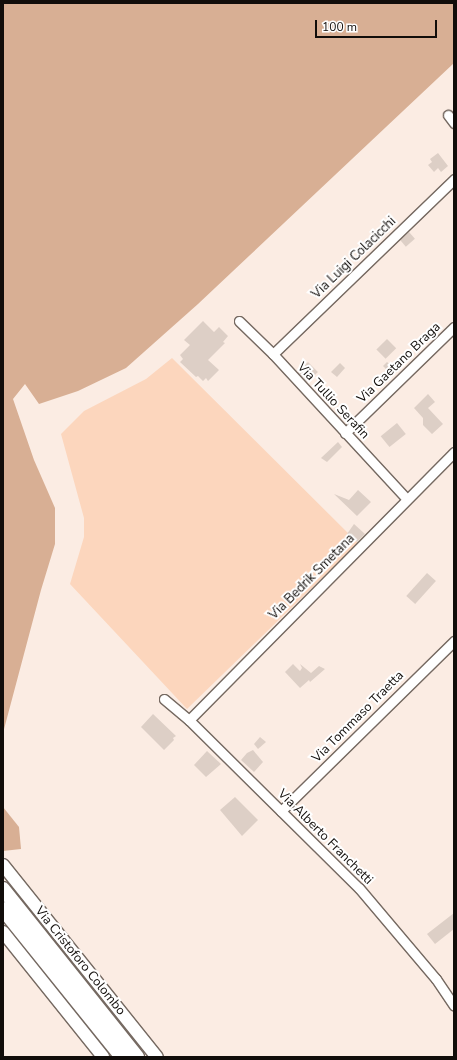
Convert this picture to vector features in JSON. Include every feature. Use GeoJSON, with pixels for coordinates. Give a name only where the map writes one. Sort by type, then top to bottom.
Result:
{"type":"FeatureCollection","features":[{"type":"Feature","properties":{"kind":"main road","name":"Via Cristoforo Colombo"},"geometry":{"type":"LineString","coordinates":[[3,889],[137,1057]]}},
{"type":"Feature","properties":{"kind":"main road","name":"Via Cristoforo Colombo"},"geometry":{"type":"LineString","coordinates":[[3,909],[122,1057]]}},
{"type":"Feature","properties":{"kind":"street"},"geometry":{"type":"LineString","coordinates":[[448,115],[454,124]]}},
{"type":"Feature","properties":{"kind":"street","name":"Via Luigi Colacicchi"},"geometry":{"type":"LineString","coordinates":[[272,354],[454,179]]}},
{"type":"Feature","properties":{"kind":"street","name":"Via Tullio Serafin"},"geometry":{"type":"LineString","coordinates":[[239,321],[272,354],[407,499]]}},
{"type":"Feature","properties":{"kind":"street","name":"Via Gaetano Braga"},"geometry":{"type":"LineString","coordinates":[[345,433],[454,327]]}},
{"type":"Feature","properties":{"kind":"street","name":"Via Bedrik Smetana"},"geometry":{"type":"LineString","coordinates":[[189,720],[454,452]]}},
{"type":"Feature","properties":{"kind":"street","name":"Via Tommaso Traetta"},"geometry":{"type":"LineString","coordinates":[[281,811],[454,641]]}},
{"type":"Feature","properties":{"kind":"street","name":"Via Alberto Franchetti"},"geometry":{"type":"LineString","coordinates":[[164,699],[189,720],[359,888],[436,979],[454,1006]]}},
{"type":"Feature","properties":{"kind":"street","name":"Via Cristoforo Colombo"},"geometry":{"type":"LineString","coordinates":[[3,865],[157,1057]]}},
{"type":"Feature","properties":{"kind":"street"},"geometry":{"type":"LineString","coordinates":[[3,932],[103,1057]]}},
{"type":"Feature","properties":{"kind":"shaded area"},"geometry":{"type":"Polygon","coordinates":[[[3,3],[454,3],[454,63],[198,304],[126,368],[78,391],[39,404],[25,384],[13,399],[34,460],[55,508],[55,544],[41,590],[3,733],[3,3]]]}},
{"type":"Feature","properties":{"kind":"shaded area"},"geometry":{"type":"Polygon","coordinates":[[[172,358],[358,543],[187,709],[70,584],[84,537],[84,518],[61,434],[84,411],[146,379],[172,358]]]}},
{"type":"Feature","properties":{"kind":"shaded area"},"geometry":{"type":"Polygon","coordinates":[[[3,807],[19,827],[21,849],[3,851],[3,807]]]}},
{"type":"Feature","properties":{"kind":"building"},"geometry":{"type":"Polygon","coordinates":[[[438,153],[448,166],[441,172],[438,168],[434,172],[428,165],[432,162],[430,159],[438,153]]]}},
{"type":"Feature","properties":{"kind":"building"},"geometry":{"type":"Polygon","coordinates":[[[409,232],[415,239],[406,247],[400,240],[409,232]]]}},
{"type":"Feature","properties":{"kind":"building"},"geometry":{"type":"Polygon","coordinates":[[[203,321],[214,332],[219,327],[228,336],[223,342],[225,343],[208,360],[219,370],[208,381],[206,378],[203,381],[198,376],[196,377],[180,362],[183,359],[180,355],[190,345],[184,340],[203,321]]]}},
{"type":"Feature","properties":{"kind":"building"},"geometry":{"type":"Polygon","coordinates":[[[387,339],[396,348],[386,359],[376,350],[387,339]]]}},
{"type":"Feature","properties":{"kind":"building"},"geometry":{"type":"Polygon","coordinates":[[[308,362],[318,372],[307,383],[297,373],[308,362]]]}},
{"type":"Feature","properties":{"kind":"building"},"geometry":{"type":"Polygon","coordinates":[[[387,362],[396,370],[392,375],[383,366],[387,362]]]}},
{"type":"Feature","properties":{"kind":"building"},"geometry":{"type":"Polygon","coordinates":[[[340,363],[345,368],[337,377],[331,372],[340,363]]]}},
{"type":"Feature","properties":{"kind":"building"},"geometry":{"type":"Polygon","coordinates":[[[428,394],[435,402],[428,408],[443,424],[432,434],[423,425],[423,418],[414,408],[428,394]]]}},
{"type":"Feature","properties":{"kind":"building"},"geometry":{"type":"Polygon","coordinates":[[[397,423],[406,434],[389,447],[381,436],[397,423]]]}},
{"type":"Feature","properties":{"kind":"building"},"geometry":{"type":"Polygon","coordinates":[[[338,442],[342,447],[327,462],[321,458],[338,442]]]}},
{"type":"Feature","properties":{"kind":"building"},"geometry":{"type":"Polygon","coordinates":[[[358,490],[371,502],[357,516],[334,494],[349,500],[358,490]]]}},
{"type":"Feature","properties":{"kind":"building"},"geometry":{"type":"Polygon","coordinates":[[[354,524],[365,534],[357,542],[347,534],[354,524]]]}},
{"type":"Feature","properties":{"kind":"building"},"geometry":{"type":"Polygon","coordinates":[[[427,573],[436,581],[415,604],[406,596],[427,573]]]}},
{"type":"Feature","properties":{"kind":"building"},"geometry":{"type":"Polygon","coordinates":[[[293,664],[300,671],[302,668],[300,664],[311,673],[319,666],[325,669],[310,682],[309,680],[300,688],[285,672],[293,664]]]}},
{"type":"Feature","properties":{"kind":"building"},"geometry":{"type":"Polygon","coordinates":[[[153,714],[176,736],[164,750],[141,727],[153,714]]]}},
{"type":"Feature","properties":{"kind":"building"},"geometry":{"type":"Polygon","coordinates":[[[260,737],[266,742],[258,749],[254,744],[260,737]]]}},
{"type":"Feature","properties":{"kind":"building"},"geometry":{"type":"Polygon","coordinates":[[[253,750],[263,762],[254,772],[241,760],[247,753],[253,750]]]}},
{"type":"Feature","properties":{"kind":"building"},"geometry":{"type":"Polygon","coordinates":[[[207,751],[221,764],[206,777],[194,765],[207,751]]]}},
{"type":"Feature","properties":{"kind":"building"},"geometry":{"type":"Polygon","coordinates":[[[235,797],[258,820],[242,836],[220,810],[235,797]]]}},
{"type":"Feature","properties":{"kind":"building"},"geometry":{"type":"Polygon","coordinates":[[[454,913],[454,929],[435,944],[427,934],[454,913]]]}}]}
